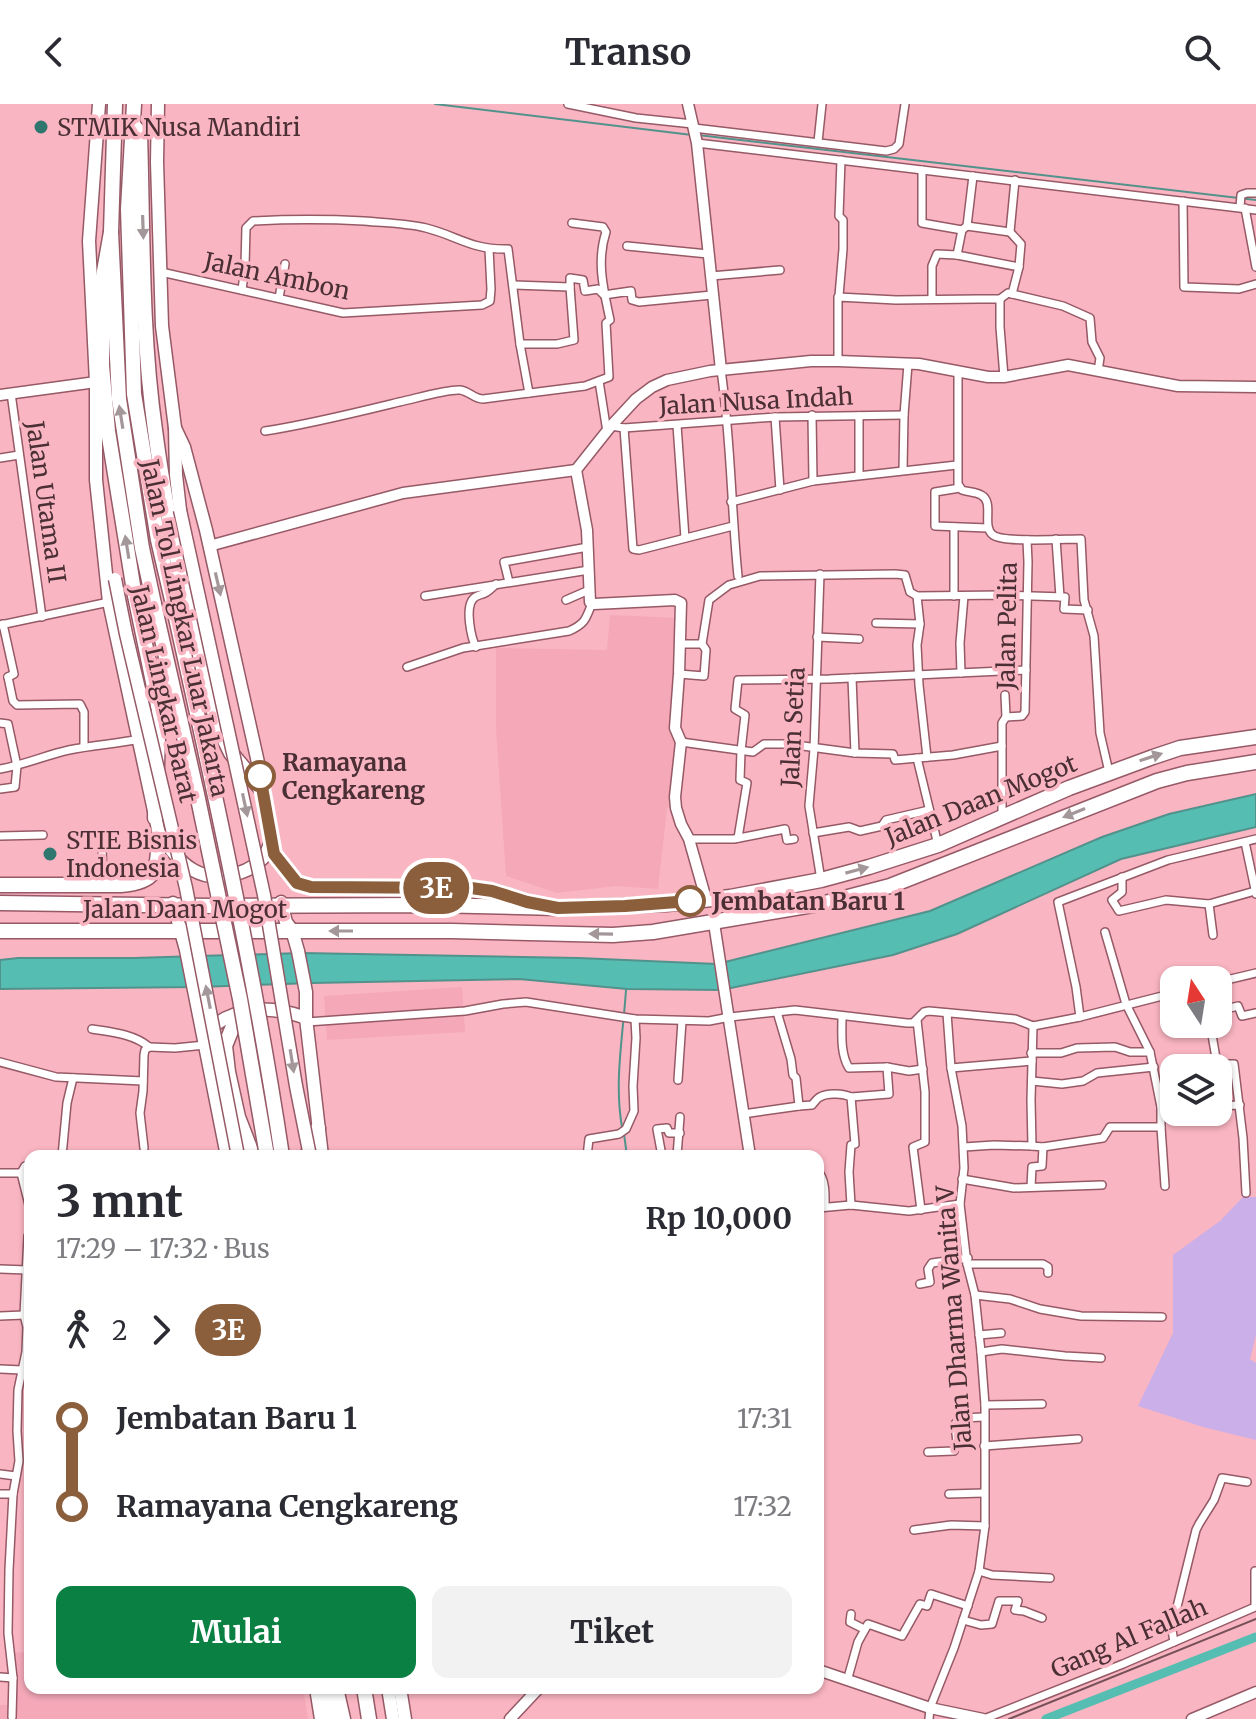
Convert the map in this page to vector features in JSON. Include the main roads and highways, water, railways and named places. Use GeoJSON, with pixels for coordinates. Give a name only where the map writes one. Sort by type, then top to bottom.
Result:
{"type":"FeatureCollection","features":[{"type":"Feature","properties":{"kind":"highway","name":"Jalan Tol Lingkar Luar Jakarta"},"geometry":{"type":"LineString","coordinates":[[115,104],[111,232],[119,399],[142,548],[240,999],[266,1150]]}},
{"type":"Feature","properties":{"kind":"highway","name":"Jalan Tol Lingkar Luar Jakarta"},"geometry":{"type":"LineString","coordinates":[[134,104],[128,209],[134,394],[158,540],[230,865],[270,1073],[281,1150]]}},
{"type":"Feature","properties":{"kind":"highway"},"geometry":{"type":"LineString","coordinates":[[132,124],[140,133],[146,339],[154,427],[172,540],[218,726],[231,753],[263,791]]}},
{"type":"Feature","properties":{"kind":"highway"},"geometry":{"type":"LineString","coordinates":[[111,232],[103,277],[102,366],[108,431],[134,591],[159,711],[155,818]]}},
{"type":"Feature","properties":{"kind":"highway","name":"Jalan Daan Mogot"},"geometry":{"type":"LineString","coordinates":[[0,903],[558,908],[667,904],[706,899],[821,880],[938,845],[1109,772],[1180,748],[1256,737]]}},
{"type":"Feature","properties":{"kind":"highway","name":"Jalan Daan Mogot"},"geometry":{"type":"LineString","coordinates":[[0,931],[292,930],[613,935],[653,932],[825,903],[890,886],[1157,781],[1256,762]]}},
{"type":"Feature","properties":{"kind":"highway"},"geometry":{"type":"LineString","coordinates":[[0,885],[139,883],[149,877],[158,863],[159,834]]}},
{"type":"Feature","properties":{"kind":"highway"},"geometry":{"type":"LineString","coordinates":[[272,848],[297,883],[311,887],[492,891],[558,908]]}},
{"type":"Feature","properties":{"kind":"highway"},"geometry":{"type":"LineString","coordinates":[[431,905],[456,888]]}},
{"type":"Feature","properties":{"kind":"highway"},"geometry":{"type":"LineString","coordinates":[[247,1010],[233,1026],[225,1046],[238,1117],[251,1150]]}},
{"type":"Feature","properties":{"kind":"highway"},"geometry":{"type":"LineString","coordinates":[[220,1116],[247,1138]]}},
{"type":"Feature","properties":{"kind":"highway"},"geometry":{"type":"LineString","coordinates":[[310,1150],[318,1128]]}},
{"type":"Feature","properties":{"kind":"highway"},"geometry":{"type":"LineString","coordinates":[[337,1694],[343,1719]]}},
{"type":"Feature","properties":{"kind":"highway"},"geometry":{"type":"LineString","coordinates":[[347,1694],[351,1719]]}},
{"type":"Feature","properties":{"kind":"highway"},"geometry":{"type":"LineString","coordinates":[[365,1694],[369,1719]]}},
{"type":"Feature","properties":{"kind":"highway"},"geometry":{"type":"LineString","coordinates":[[374,1694],[378,1719]]}},
{"type":"Feature","properties":{"kind":"main road"},"geometry":{"type":"LineString","coordinates":[[99,104],[89,241],[96,382],[96,480],[109,602],[159,834],[195,871],[219,876],[252,867],[272,848],[263,791],[209,546],[184,447],[175,428]]}},
{"type":"Feature","properties":{"kind":"main road"},"geometry":{"type":"LineString","coordinates":[[158,104],[162,326],[175,428],[180,510],[264,895],[307,1150]]}},
{"type":"Feature","properties":{"kind":"main road","name":"Jalan Lingkar Barat"},"geometry":{"type":"LineString","coordinates":[[95,428],[115,579],[186,888],[237,1150]]}},
{"type":"Feature","properties":{"kind":"main road"},"geometry":{"type":"LineString","coordinates":[[173,904],[186,950],[226,1150]]}},
{"type":"Feature","properties":{"kind":"main road"},"geometry":{"type":"LineString","coordinates":[[281,904],[298,951],[306,992],[306,1020],[321,1150]]}},
{"type":"Feature","properties":{"kind":"main road"},"geometry":{"type":"LineString","coordinates":[[204,1040],[216,1024],[247,1010],[287,1011],[306,1020]]}},
{"type":"Feature","properties":{"kind":"main road"},"geometry":{"type":"LineString","coordinates":[[317,1694],[321,1719]]}},
{"type":"Feature","properties":{"kind":"main road"},"geometry":{"type":"LineString","coordinates":[[325,1694],[331,1719]]}},
{"type":"Feature","properties":{"kind":"main road"},"geometry":{"type":"LineString","coordinates":[[389,1694],[393,1719]]}},
{"type":"Feature","properties":{"kind":"main road"},"geometry":{"type":"LineString","coordinates":[[401,1694],[405,1719]]}},
{"type":"Feature","properties":{"kind":"water"},"geometry":{"type":"Polygon","coordinates":[[[1256,794],[1256,827],[1121,859],[957,934],[893,955],[721,990],[627,989],[519,979],[0,989],[0,960],[18,958],[302,953],[717,964],[930,911],[1102,837],[1169,814],[1256,794]]]}},
{"type":"Feature","properties":{"kind":"waterway"},"geometry":{"type":"LineString","coordinates":[[435,104],[692,135]]}},
{"type":"Feature","properties":{"kind":"waterway"},"geometry":{"type":"LineString","coordinates":[[698,135],[1256,200]]}},
{"type":"Feature","properties":{"kind":"waterway"},"geometry":{"type":"LineString","coordinates":[[622,1127],[619,1076],[626,990]]}},
{"type":"Feature","properties":{"kind":"waterway"},"geometry":{"type":"LineString","coordinates":[[624,1134],[626,1150]]}},
{"type":"Feature","properties":{"kind":"waterway"},"geometry":{"type":"LineString","coordinates":[[1046,1719],[1256,1637]]}},
{"type":"Feature","properties":{"kind":"railway"},"geometry":{"type":"LineString","coordinates":[[1009,1719],[1256,1619]]}},
{"type":"Feature","properties":{"kind":"place","name":"STMIK Nusa Mandiri"},"geometry":{"type":"Point","coordinates":[41,127]}},
{"type":"Feature","properties":{"kind":"place","name":"Ramayana Cengkareng"},"geometry":{"type":"Point","coordinates":[260,776]}},
{"type":"Feature","properties":{"kind":"place","name":"STIE Bisnis Indonesia"},"geometry":{"type":"Point","coordinates":[50,854]}},
{"type":"Feature","properties":{"kind":"place","name":"Jembatan Baru 1"},"geometry":{"type":"Point","coordinates":[690,901]}}]}
